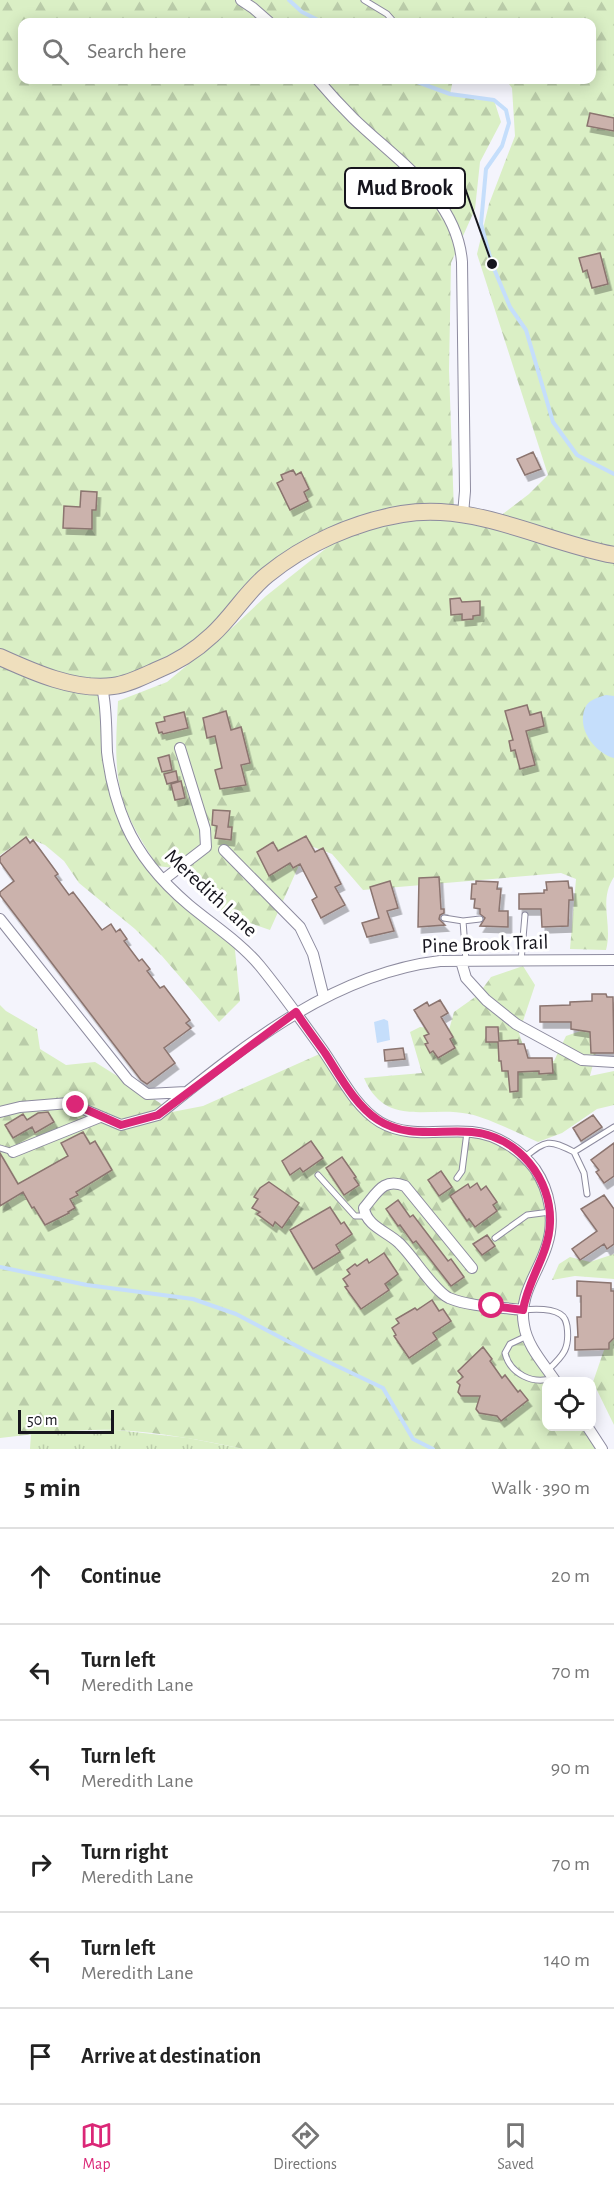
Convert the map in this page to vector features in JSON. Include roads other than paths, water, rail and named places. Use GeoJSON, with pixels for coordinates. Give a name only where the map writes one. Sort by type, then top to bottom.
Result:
{"type":"FeatureCollection","features":[{"type":"Feature","properties":{"kind":"street"},"geometry":{"type":"LineString","coordinates":[[241,0],[264,18]]}},
{"type":"Feature","properties":{"kind":"street"},"geometry":{"type":"LineString","coordinates":[[322,84],[352,117],[428,188],[445,210],[456,231],[462,262],[465,491],[463,514]]}},
{"type":"Feature","properties":{"kind":"street"},"geometry":{"type":"LineString","coordinates":[[0,657],[34,671],[82,686],[102,687],[138,679],[186,656],[213,634],[265,576],[290,557],[309,546],[352,528],[402,514],[436,511],[495,520],[585,549],[614,555]]}},
{"type":"Feature","properties":{"kind":"street","name":"Meredith Lane"},"geometry":{"type":"LineString","coordinates":[[102,687],[108,752],[117,802],[137,846],[153,870],[163,880],[190,906],[234,940],[250,956],[296,1012],[357,1101],[380,1121],[406,1131],[467,1132],[485,1135],[505,1143],[525,1157],[537,1172],[545,1188],[550,1212],[547,1247],[529,1285],[523,1310],[526,1336],[552,1376]]}},
{"type":"Feature","properties":{"kind":"street"},"geometry":{"type":"LineString","coordinates":[[163,880],[206,847],[205,829],[180,747]]}},
{"type":"Feature","properties":{"kind":"street"},"geometry":{"type":"LineString","coordinates":[[224,850],[300,927],[313,954],[324,998]]}},
{"type":"Feature","properties":{"kind":"street"},"geometry":{"type":"LineString","coordinates":[[0,920],[128,1080],[147,1094],[186,1092]]}},
{"type":"Feature","properties":{"kind":"street","name":"Pine Brook Trail"},"geometry":{"type":"LineString","coordinates":[[296,1012],[369,977],[420,964],[463,961],[614,960]]}},
{"type":"Feature","properties":{"kind":"street"},"geometry":{"type":"LineString","coordinates":[[463,961],[466,978],[486,1000],[516,1024],[582,1060],[614,1062]]}},
{"type":"Feature","properties":{"kind":"street"},"geometry":{"type":"LineString","coordinates":[[0,1113],[20,1107],[69,1103],[121,1125],[144,1120],[158,1115],[296,1012]]}},
{"type":"Feature","properties":{"kind":"street"},"geometry":{"type":"LineString","coordinates":[[13,1152],[100,1117]]}},
{"type":"Feature","properties":{"kind":"street"},"geometry":{"type":"LineString","coordinates":[[472,1268],[405,1186],[394,1182],[388,1183],[364,1208],[365,1216],[399,1242],[442,1294],[459,1301],[523,1310]]}},
{"type":"Feature","properties":{"kind":"street"},"geometry":{"type":"LineString","coordinates":[[590,1431],[602,1449]]}},
{"type":"Feature","properties":{"kind":"lane"},"geometry":{"type":"LineString","coordinates":[[364,0],[390,18]]}},
{"type":"Feature","properties":{"kind":"lane"},"geometry":{"type":"LineString","coordinates":[[521,961],[525,915]]}},
{"type":"Feature","properties":{"kind":"lane"},"geometry":{"type":"LineString","coordinates":[[444,918],[463,921],[480,919]]}},
{"type":"Feature","properties":{"kind":"lane"},"geometry":{"type":"LineString","coordinates":[[463,921],[463,961]]}},
{"type":"Feature","properties":{"kind":"lane"},"geometry":{"type":"LineString","coordinates":[[574,1152],[614,1127]]}},
{"type":"Feature","properties":{"kind":"lane"},"geometry":{"type":"LineString","coordinates":[[457,1178],[462,1171],[467,1132]]}},
{"type":"Feature","properties":{"kind":"lane"},"geometry":{"type":"LineString","coordinates":[[525,1157],[542,1144],[556,1143],[574,1152],[584,1173],[587,1194]]}},
{"type":"Feature","properties":{"kind":"lane"},"geometry":{"type":"LineString","coordinates":[[0,1148],[13,1152]]}},
{"type":"Feature","properties":{"kind":"lane"},"geometry":{"type":"LineString","coordinates":[[318,1175],[355,1216],[365,1216]]}},
{"type":"Feature","properties":{"kind":"lane"},"geometry":{"type":"LineString","coordinates":[[495,1238],[527,1215],[550,1212]]}},
{"type":"Feature","properties":{"kind":"lane"},"geometry":{"type":"LineString","coordinates":[[523,1310],[539,1309],[559,1313],[566,1319],[569,1341],[552,1376],[541,1382],[514,1370],[507,1363],[505,1353],[510,1344],[526,1336]]}},
{"type":"Feature","properties":{"kind":"water"},"geometry":{"type":"Polygon","coordinates":[[[606,695],[614,696],[614,758],[594,745],[583,723],[583,714],[587,704],[606,695]]]}},
{"type":"Feature","properties":{"kind":"water"},"geometry":{"type":"Polygon","coordinates":[[[384,1019],[388,1021],[390,1040],[377,1043],[374,1022],[384,1019]]]}},
{"type":"Feature","properties":{"kind":"waterway"},"geometry":{"type":"LineString","coordinates":[[289,0],[302,12],[314,18]]}},
{"type":"Feature","properties":{"kind":"waterway"},"geometry":{"type":"LineString","coordinates":[[423,84],[450,94],[494,100],[506,110],[509,123],[502,146],[486,169],[481,224],[492,264],[510,307],[526,330],[553,422],[577,455],[614,474]]}},
{"type":"Feature","properties":{"kind":"waterway"},"geometry":{"type":"LineString","coordinates":[[0,1267],[87,1285],[193,1299],[236,1314],[383,1388],[413,1439],[433,1449]]}},
{"type":"Feature","properties":{"kind":"place","name":"Mud Brook"},"geometry":{"type":"Point","coordinates":[492,264]}}]}
